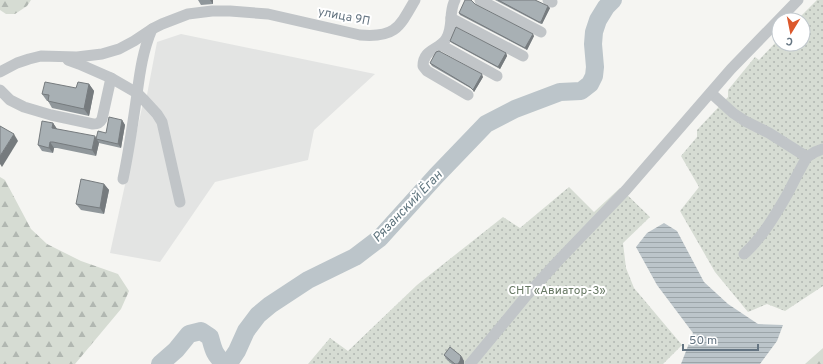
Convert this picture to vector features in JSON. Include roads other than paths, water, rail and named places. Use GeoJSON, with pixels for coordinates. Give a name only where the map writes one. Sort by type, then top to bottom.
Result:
{"type":"FeatureCollection","features":[{"type":"Feature","properties":{"kind":"street","name":"улица 9П"},"geometry":{"type":"LineString","coordinates":[[0,72],[17,63],[41,56],[77,57],[102,54],[119,49],[134,41],[152,28],[162,24],[188,14],[212,11],[268,14],[348,33],[374,36],[386,34],[394,30],[401,23],[415,0]]}},
{"type":"Feature","properties":{"kind":"street"},"geometry":{"type":"LineString","coordinates":[[454,0],[451,8],[451,30],[449,35],[441,45],[430,50],[423,64],[427,71],[468,96]]}},
{"type":"Feature","properties":{"kind":"street"},"geometry":{"type":"LineString","coordinates":[[480,0],[541,32]]}},
{"type":"Feature","properties":{"kind":"street"},"geometry":{"type":"LineString","coordinates":[[470,364],[527,295],[626,190],[732,69],[798,0]]}},
{"type":"Feature","properties":{"kind":"street"},"geometry":{"type":"LineString","coordinates":[[451,18],[523,56]]}},
{"type":"Feature","properties":{"kind":"street"},"geometry":{"type":"LineString","coordinates":[[123,179],[141,65],[145,46],[152,28]]}},
{"type":"Feature","properties":{"kind":"street"},"geometry":{"type":"LineString","coordinates":[[441,45],[497,76]]}},
{"type":"Feature","properties":{"kind":"street"},"geometry":{"type":"LineString","coordinates":[[55,56],[79,64],[111,78],[137,93],[157,114],[162,122],[180,202]]}},
{"type":"Feature","properties":{"kind":"street"},"geometry":{"type":"LineString","coordinates":[[0,90],[10,100],[24,107],[51,115],[97,124],[102,119],[111,78]]}},
{"type":"Feature","properties":{"kind":"street"},"geometry":{"type":"LineString","coordinates":[[711,93],[745,121],[769,133],[807,157]]}},
{"type":"Feature","properties":{"kind":"street"},"geometry":{"type":"LineString","coordinates":[[744,254],[754,246],[778,210],[807,157],[814,152],[823,149]]}},
{"type":"Feature","properties":{"kind":"waterway","name":"Рязанский Ёган"},"geometry":{"type":"LineString","coordinates":[[160,364],[176,350],[189,334],[201,331],[210,337],[214,351],[224,363],[231,360],[246,331],[258,315],[270,305],[308,280],[355,257],[380,238],[436,176],[486,124],[515,109],[560,92],[581,91],[590,84],[594,76],[595,67],[593,44],[594,32],[598,20],[606,7],[613,0]]}},
{"type":"Feature","properties":{"kind":"park label","name":"СНТ «Авиатор-3»"},"geometry":{"type":"Point","coordinates":[557,291]}}]}
